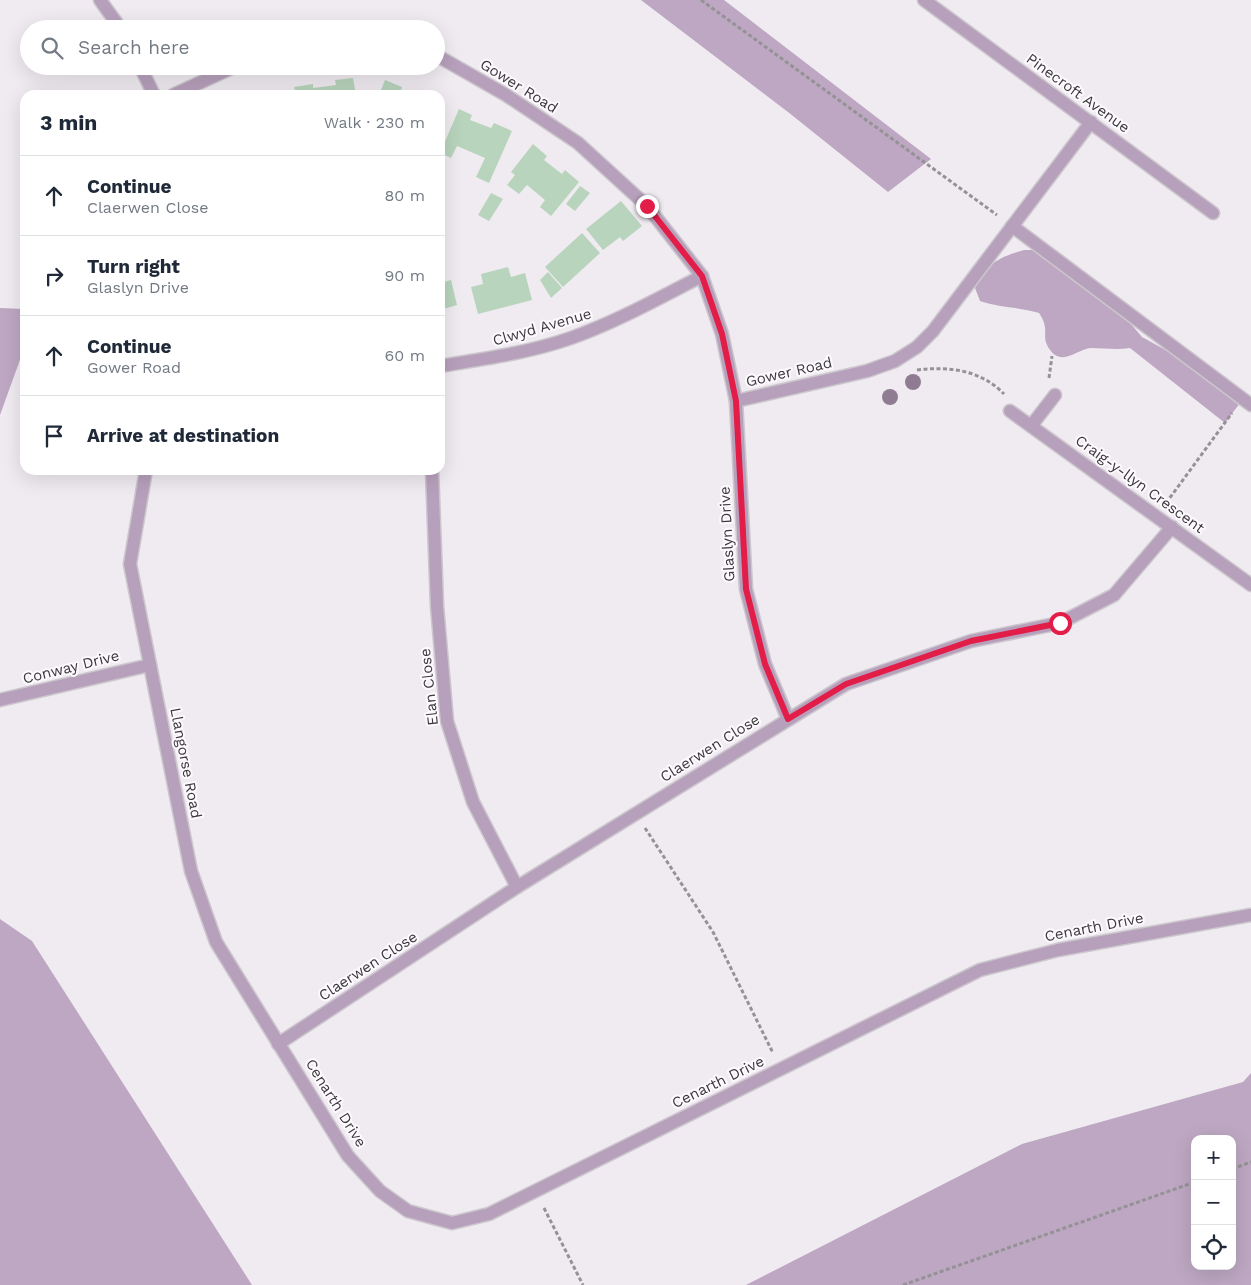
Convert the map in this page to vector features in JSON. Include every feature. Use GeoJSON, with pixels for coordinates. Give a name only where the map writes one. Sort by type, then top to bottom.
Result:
{"type":"FeatureCollection","features":[{"type":"Feature","properties":{"kind":"street"},"geometry":{"type":"LineString","coordinates":[[100,0],[114,20]]}},
{"type":"Feature","properties":{"kind":"street","name":"Pinecroft Avenue"},"geometry":{"type":"LineString","coordinates":[[924,0],[1213,213]]}},
{"type":"Feature","properties":{"kind":"street","name":"Gower Road"},"geometry":{"type":"LineString","coordinates":[[445,61],[506,95],[578,144],[647,206],[702,276],[722,334],[736,401],[867,371],[895,361],[916,348],[933,331],[1091,122]]}},
{"type":"Feature","properties":{"kind":"street"},"geometry":{"type":"LineString","coordinates":[[144,75],[152,90]]}},
{"type":"Feature","properties":{"kind":"street"},"geometry":{"type":"LineString","coordinates":[[183,90],[216,75]]}},
{"type":"Feature","properties":{"kind":"street"},"geometry":{"type":"LineString","coordinates":[[1012,226],[1247,402]]}},
{"type":"Feature","properties":{"kind":"street","name":"Clwyd Avenue"},"geometry":{"type":"LineString","coordinates":[[445,365],[502,357],[570,339],[613,322],[702,276]]}},
{"type":"Feature","properties":{"kind":"street"},"geometry":{"type":"LineString","coordinates":[[1032,426],[1055,395]]}},
{"type":"Feature","properties":{"kind":"street","name":"Glaslyn Drive"},"geometry":{"type":"LineString","coordinates":[[736,401],[746,589],[765,664],[788,719]]}},
{"type":"Feature","properties":{"kind":"street","name":"Craig-y-llyn Crescent"},"geometry":{"type":"LineString","coordinates":[[1010,410],[1251,585]]}},
{"type":"Feature","properties":{"kind":"street","name":"Llangorse Road"},"geometry":{"type":"LineString","coordinates":[[145,475],[130,564],[191,872],[216,942],[278,1044]]}},
{"type":"Feature","properties":{"kind":"street","name":"Elan Close"},"geometry":{"type":"LineString","coordinates":[[432,475],[437,606],[447,720],[473,802],[517,887]]}},
{"type":"Feature","properties":{"kind":"street","name":"Claerwen Close"},"geometry":{"type":"LineString","coordinates":[[278,1044],[517,887],[846,684],[971,641],[1060,623],[1114,595],[1172,527]]}},
{"type":"Feature","properties":{"kind":"street","name":"Conway Drive"},"geometry":{"type":"LineString","coordinates":[[0,700],[150,665]]}},
{"type":"Feature","properties":{"kind":"street","name":"Cenarth Drive"},"geometry":{"type":"LineString","coordinates":[[278,1044],[348,1156],[380,1191],[408,1211],[452,1223],[489,1214],[980,970],[1058,950],[1251,915]]}},
{"type":"Feature","properties":{"kind":"path"},"geometry":{"type":"LineString","coordinates":[[701,0],[1012,226]]}},
{"type":"Feature","properties":{"kind":"path"},"geometry":{"type":"LineString","coordinates":[[912,370],[951,368],[978,374],[995,385],[1006,396],[1010,410]]}},
{"type":"Feature","properties":{"kind":"path"},"geometry":{"type":"LineString","coordinates":[[1156,516],[1247,402]]}},
{"type":"Feature","properties":{"kind":"path"},"geometry":{"type":"LineString","coordinates":[[635,814],[713,932],[781,1069]]}},
{"type":"Feature","properties":{"kind":"path"},"geometry":{"type":"LineString","coordinates":[[1236,1168],[1251,1162]]}},
{"type":"Feature","properties":{"kind":"path"},"geometry":{"type":"LineString","coordinates":[[902,1285],[1191,1183]]}},
{"type":"Feature","properties":{"kind":"path"},"geometry":{"type":"LineString","coordinates":[[535,1191],[583,1285]]}},
{"type":"Feature","properties":{"kind":"shaded area"},"geometry":{"type":"Polygon","coordinates":[[[641,0],[724,0],[931,159],[888,192],[788,112],[641,0]]]}},
{"type":"Feature","properties":{"kind":"shaded area"},"geometry":{"type":"Polygon","coordinates":[[[1024,250],[1044,250],[1125,317],[1142,337],[1196,364],[1243,399],[1225,423],[1130,348],[1091,348],[1068,356],[1057,356],[1047,345],[1044,323],[1039,313],[980,301],[975,288],[984,272],[995,262],[1024,250]]]}},
{"type":"Feature","properties":{"kind":"shaded area"},"geometry":{"type":"Polygon","coordinates":[[[0,308],[20,309],[20,360],[0,415],[0,308]]]}},
{"type":"Feature","properties":{"kind":"shaded area"},"geometry":{"type":"Polygon","coordinates":[[[0,919],[32,941],[252,1285],[0,1285],[0,919]]]}},
{"type":"Feature","properties":{"kind":"shaded area"},"geometry":{"type":"Polygon","coordinates":[[[1251,1073],[1251,1285],[746,1285],[1022,1144],[1243,1082],[1251,1073]]]}},
{"type":"Feature","properties":{"kind":"building"},"geometry":{"type":"Polygon","coordinates":[[[353,78],[355,90],[295,90],[294,87],[313,84],[313,88],[336,85],[335,80],[353,78]]]}},
{"type":"Feature","properties":{"kind":"building"},"geometry":{"type":"Polygon","coordinates":[[[385,80],[402,87],[401,90],[381,90],[385,80]]]}},
{"type":"Feature","properties":{"kind":"building"},"geometry":{"type":"Polygon","coordinates":[[[459,109],[472,115],[470,120],[491,128],[494,123],[512,131],[489,183],[476,177],[485,158],[457,146],[451,158],[445,155],[445,141],[459,109]]]}},
{"type":"Feature","properties":{"kind":"building"},"geometry":{"type":"Polygon","coordinates":[[[533,144],[547,156],[544,160],[562,174],[565,170],[579,182],[551,216],[540,207],[545,200],[527,185],[519,194],[507,185],[515,175],[511,172],[533,144]]]}},
{"type":"Feature","properties":{"kind":"building"},"geometry":{"type":"Polygon","coordinates":[[[580,186],[590,193],[575,211],[566,204],[580,186]]]}},
{"type":"Feature","properties":{"kind":"building"},"geometry":{"type":"Polygon","coordinates":[[[491,193],[503,199],[489,221],[478,215],[491,193]]]}},
{"type":"Feature","properties":{"kind":"building"},"geometry":{"type":"Polygon","coordinates":[[[621,201],[642,226],[623,241],[620,237],[603,250],[586,229],[621,201]]]}},
{"type":"Feature","properties":{"kind":"building"},"geometry":{"type":"Polygon","coordinates":[[[582,233],[600,253],[563,287],[545,267],[582,233]]]}},
{"type":"Feature","properties":{"kind":"building"},"geometry":{"type":"Polygon","coordinates":[[[508,267],[511,277],[525,273],[532,300],[478,314],[471,287],[483,284],[481,274],[508,267]]]}},
{"type":"Feature","properties":{"kind":"building"},"geometry":{"type":"Polygon","coordinates":[[[548,272],[562,288],[551,298],[540,280],[548,272]]]}},
{"type":"Feature","properties":{"kind":"building"},"geometry":{"type":"Polygon","coordinates":[[[451,280],[457,305],[445,309],[445,282],[451,280]]]}},
{"type":"Feature","properties":{"kind":"route"},"geometry":{"type":"LineString","coordinates":[[647,206],[702,276],[722,334],[736,401],[746,589],[765,664],[788,719],[846,684],[971,641],[1060,623]]}}]}
